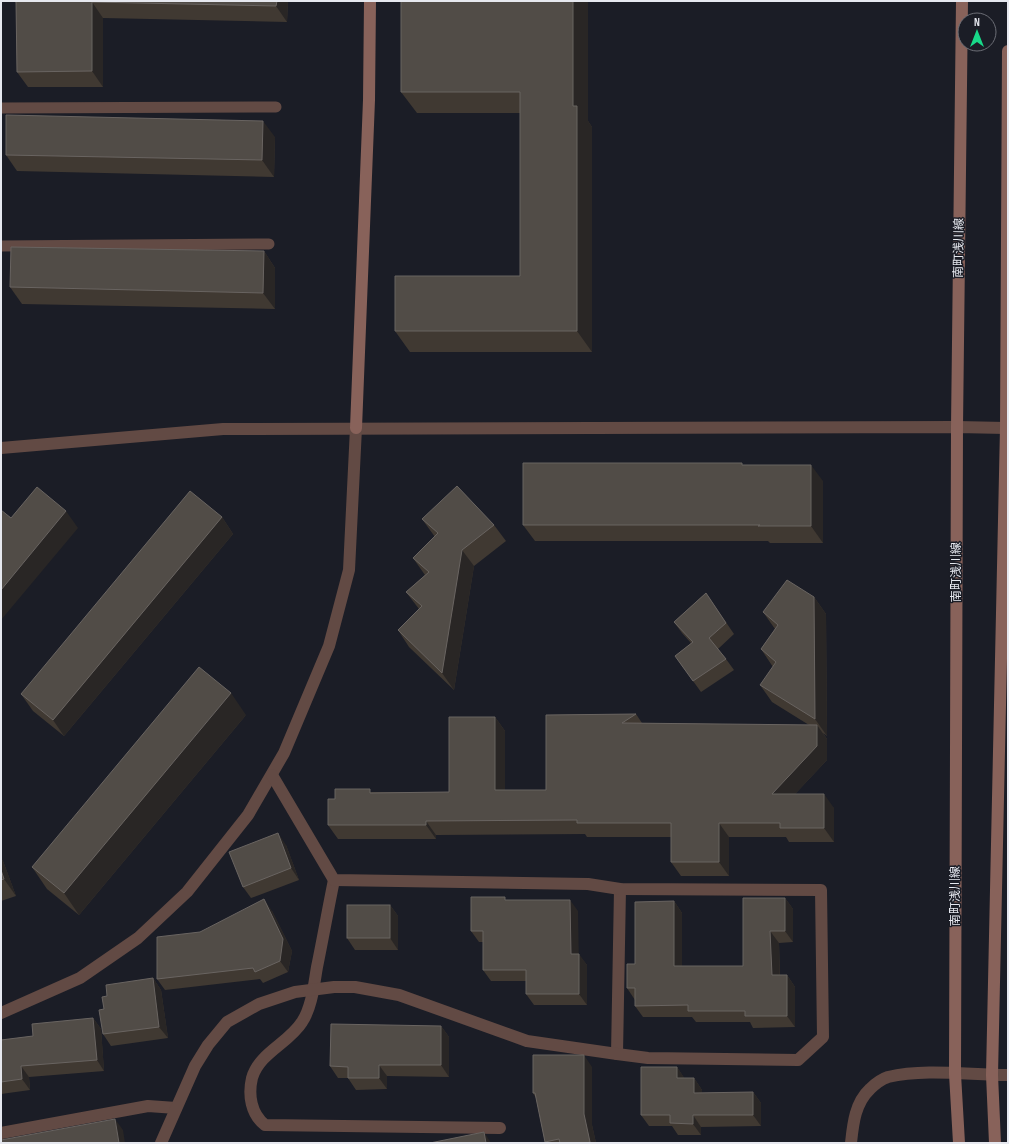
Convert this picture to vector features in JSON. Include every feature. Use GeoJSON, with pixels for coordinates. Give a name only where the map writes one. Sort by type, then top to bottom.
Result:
{"type":"FeatureCollection","features":[{"type":"Feature","properties":{"kind":"street"},"geometry":{"type":"LineString","coordinates":[[1,1013],[80,978],[138,938],[187,892],[248,815],[272,775],[284,753],[330,646],[349,570],[369,100],[370,1]]}},
{"type":"Feature","properties":{"kind":"street","name":"南町浅川線"},"geometry":{"type":"LineString","coordinates":[[959,1143],[955,1074],[957,427],[962,1]]}},
{"type":"Feature","properties":{"kind":"street"},"geometry":{"type":"LineString","coordinates":[[995,1143],[992,1075],[1007,428],[1008,51]]}},
{"type":"Feature","properties":{"kind":"street"},"geometry":{"type":"LineString","coordinates":[[1,448],[223,429],[1007,428]]}},
{"type":"Feature","properties":{"kind":"street"},"geometry":{"type":"LineString","coordinates":[[272,775],[334,880],[313,989],[302,1023],[266,1057],[254,1072],[250,1090],[251,1102],[255,1114],[265,1125],[500,1128]]}},
{"type":"Feature","properties":{"kind":"street"},"geometry":{"type":"LineString","coordinates":[[160,1143],[208,1044],[227,1022],[242,1012],[279,995],[313,989],[355,987],[399,995],[527,1041],[648,1058],[798,1060],[823,1037],[821,890],[620,889],[588,884],[334,880]]}},
{"type":"Feature","properties":{"kind":"street"},"geometry":{"type":"LineString","coordinates":[[617,1054],[620,889]]}},
{"type":"Feature","properties":{"kind":"street"},"geometry":{"type":"LineString","coordinates":[[851,1143],[853,1121],[858,1107],[869,1090],[886,1078],[901,1075],[1008,1075]]}},
{"type":"Feature","properties":{"kind":"street"},"geometry":{"type":"LineString","coordinates":[[1,1133],[148,1106],[176,1108]]}},
{"type":"Feature","properties":{"kind":"lane"},"geometry":{"type":"LineString","coordinates":[[1,108],[276,107]]}},
{"type":"Feature","properties":{"kind":"lane"},"geometry":{"type":"LineString","coordinates":[[1,246],[269,244]]}},
{"type":"Feature","properties":{"kind":"building"},"geometry":{"type":"Polygon","coordinates":[[[16,1],[277,1],[276,6],[92,2],[92,71],[17,72],[16,1]]]}},
{"type":"Feature","properties":{"kind":"building"},"geometry":{"type":"Polygon","coordinates":[[[401,1],[573,1],[573,106],[577,106],[577,331],[395,331],[395,276],[520,276],[520,92],[401,92],[401,1]]]}},
{"type":"Feature","properties":{"kind":"building"},"geometry":{"type":"Polygon","coordinates":[[[6,115],[263,121],[262,160],[6,155],[6,115]]]}},
{"type":"Feature","properties":{"kind":"building"},"geometry":{"type":"Polygon","coordinates":[[[11,247],[264,251],[263,293],[10,287],[11,247]]]}},
{"type":"Feature","properties":{"kind":"building"},"geometry":{"type":"Polygon","coordinates":[[[523,463],[742,463],[742,465],[811,465],[811,526],[523,525],[523,463]]]}},
{"type":"Feature","properties":{"kind":"building"},"geometry":{"type":"Polygon","coordinates":[[[457,486],[494,525],[462,550],[442,673],[398,630],[422,606],[406,592],[429,572],[413,558],[438,533],[422,519],[457,486]]]}},
{"type":"Feature","properties":{"kind":"building"},"geometry":{"type":"Polygon","coordinates":[[[37,487],[66,511],[1,590],[1,510],[11,518],[37,487]]]}},
{"type":"Feature","properties":{"kind":"building"},"geometry":{"type":"Polygon","coordinates":[[[190,491],[222,517],[53,720],[21,694],[190,491]]]}},
{"type":"Feature","properties":{"kind":"building"},"geometry":{"type":"Polygon","coordinates":[[[787,580],[814,597],[815,719],[760,685],[776,662],[761,649],[778,625],[763,612],[787,580]]]}},
{"type":"Feature","properties":{"kind":"building"},"geometry":{"type":"Polygon","coordinates":[[[706,593],[726,623],[709,638],[726,659],[693,681],[675,656],[693,642],[674,622],[706,593]]]}},
{"type":"Feature","properties":{"kind":"building"},"geometry":{"type":"Polygon","coordinates":[[[199,667],[231,693],[64,893],[32,867],[199,667]]]}},
{"type":"Feature","properties":{"kind":"building"},"geometry":{"type":"Polygon","coordinates":[[[636,714],[622,723],[817,725],[817,746],[772,794],[824,794],[824,828],[780,828],[780,823],[719,823],[719,862],[671,862],[671,823],[577,823],[577,820],[426,821],[426,825],[328,825],[328,799],[335,799],[335,789],[370,789],[370,793],[449,792],[449,717],[495,717],[495,790],[546,790],[546,715],[636,714]]]}},
{"type":"Feature","properties":{"kind":"building"},"geometry":{"type":"Polygon","coordinates":[[[278,833],[291,868],[243,887],[229,852],[278,833]]]}},
{"type":"Feature","properties":{"kind":"building"},"geometry":{"type":"Polygon","coordinates":[[[1,870],[4,879],[1,880],[1,870]]]}},
{"type":"Feature","properties":{"kind":"building"},"geometry":{"type":"Polygon","coordinates":[[[471,897],[505,897],[505,900],[570,900],[571,954],[579,954],[579,994],[526,994],[526,970],[483,970],[483,931],[471,931],[471,897]]]}},
{"type":"Feature","properties":{"kind":"building"},"geometry":{"type":"Polygon","coordinates":[[[743,898],[785,898],[785,931],[770,931],[772,975],[787,975],[787,1016],[745,1016],[745,1011],[688,1011],[688,1005],[635,1006],[635,988],[627,988],[627,964],[635,964],[635,902],[674,901],[674,966],[743,966],[743,898]]]}},
{"type":"Feature","properties":{"kind":"building"},"geometry":{"type":"Polygon","coordinates":[[[264,899],[283,939],[280,961],[255,972],[253,968],[157,979],[157,937],[200,932],[264,899]]]}},
{"type":"Feature","properties":{"kind":"building"},"geometry":{"type":"Polygon","coordinates":[[[347,905],[390,905],[390,938],[347,938],[347,905]]]}},
{"type":"Feature","properties":{"kind":"building"},"geometry":{"type":"Polygon","coordinates":[[[153,978],[159,1027],[103,1034],[99,1010],[104,1009],[102,997],[107,996],[106,985],[153,978]]]}},
{"type":"Feature","properties":{"kind":"building"},"geometry":{"type":"Polygon","coordinates":[[[93,1018],[97,1060],[21,1066],[22,1079],[1,1082],[1,1040],[33,1036],[32,1024],[93,1018]]]}},
{"type":"Feature","properties":{"kind":"building"},"geometry":{"type":"Polygon","coordinates":[[[331,1024],[441,1026],[441,1065],[379,1065],[379,1078],[348,1078],[348,1067],[330,1066],[331,1024]]]}},
{"type":"Feature","properties":{"kind":"building"},"geometry":{"type":"Polygon","coordinates":[[[533,1055],[584,1055],[584,1114],[590,1142],[560,1143],[559,1139],[545,1142],[535,1093],[533,1093],[533,1055]]]}},
{"type":"Feature","properties":{"kind":"building"},"geometry":{"type":"Polygon","coordinates":[[[641,1067],[677,1067],[677,1078],[694,1078],[694,1093],[753,1092],[753,1115],[693,1115],[693,1124],[670,1123],[670,1115],[641,1115],[641,1067]]]}},
{"type":"Feature","properties":{"kind":"building"},"geometry":{"type":"Polygon","coordinates":[[[115,1119],[119,1143],[1,1143],[1,1140],[115,1119]]]}},
{"type":"Feature","properties":{"kind":"building"},"geometry":{"type":"Polygon","coordinates":[[[484,1132],[486,1143],[430,1143],[484,1132]]]}}]}
